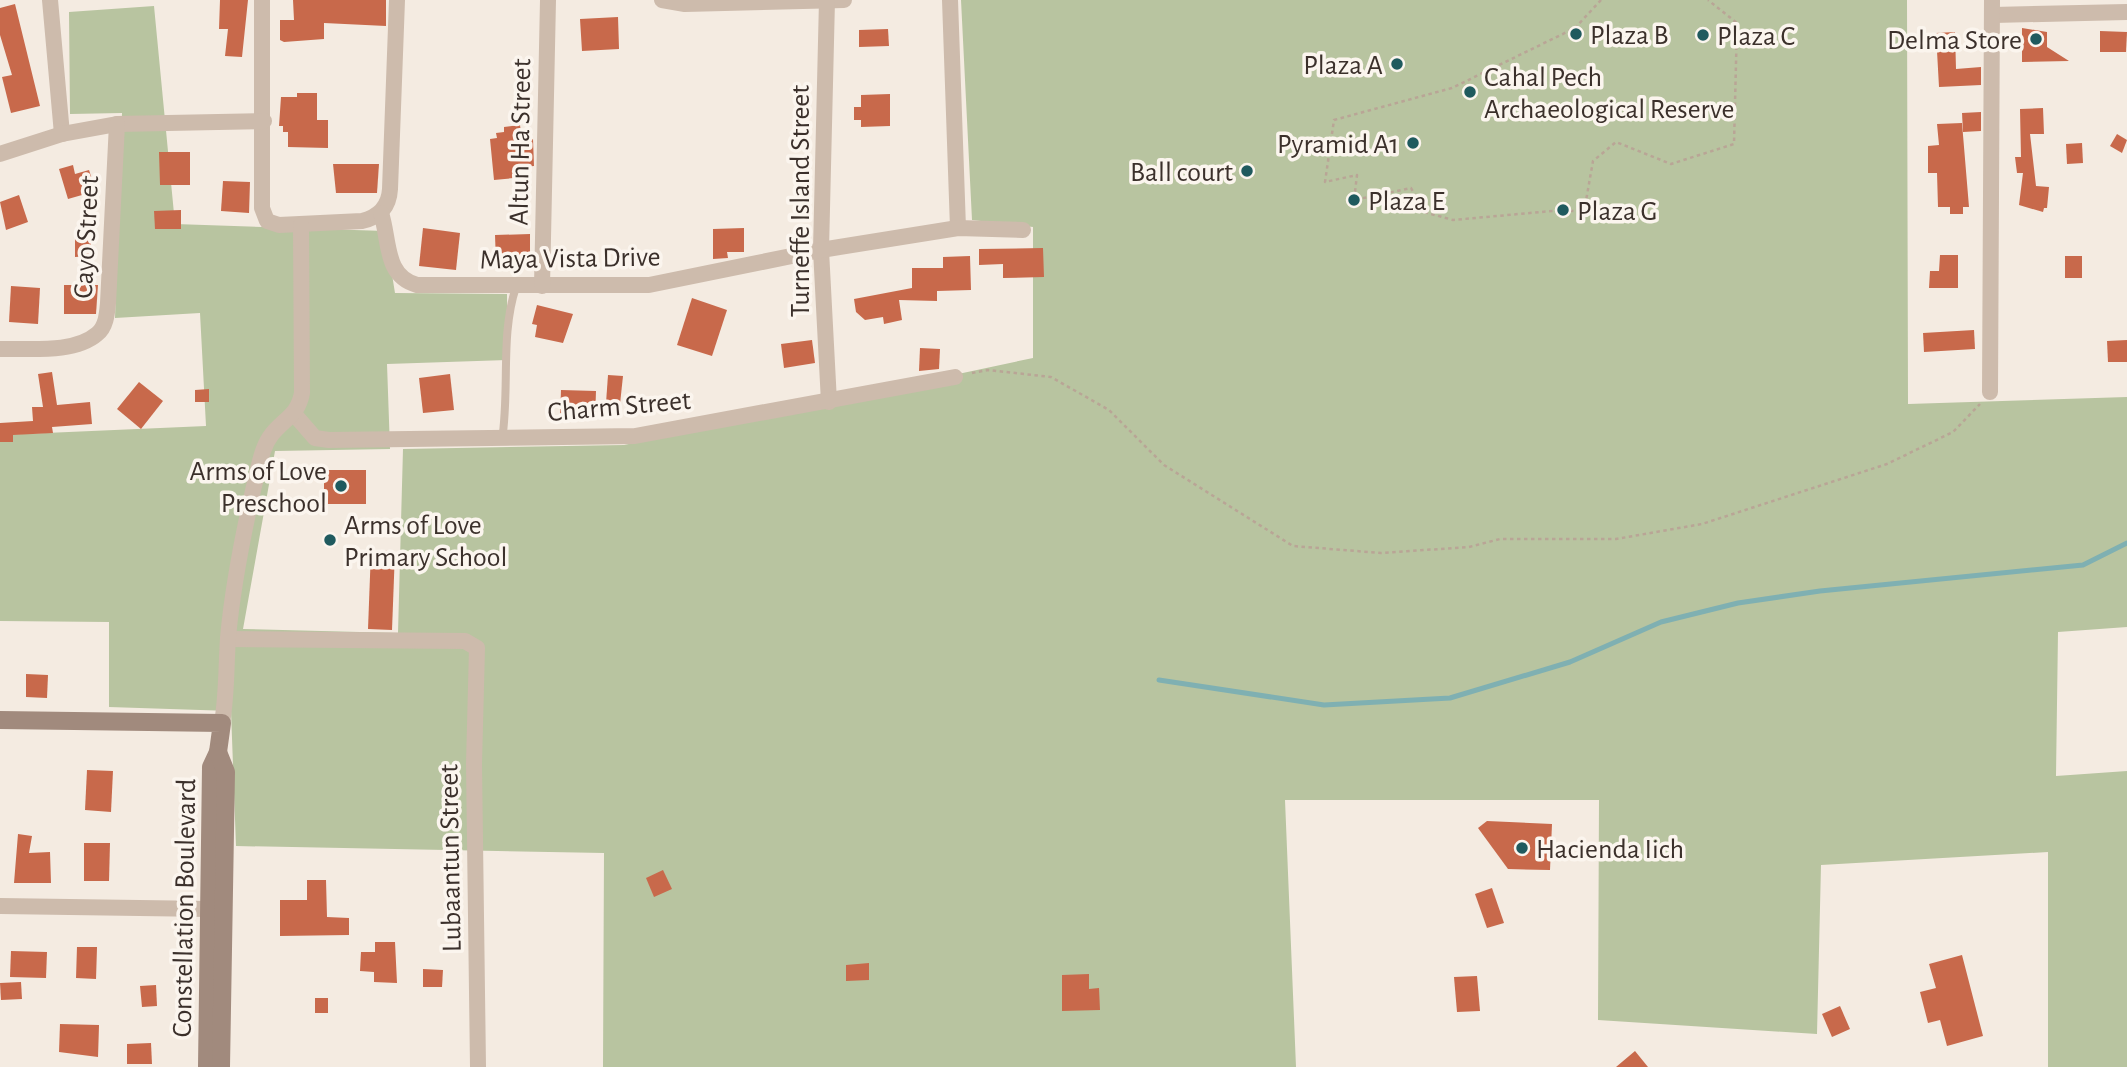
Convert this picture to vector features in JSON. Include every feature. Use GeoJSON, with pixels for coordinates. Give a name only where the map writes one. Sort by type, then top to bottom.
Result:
{"type":"FeatureCollection","features":[{"type":"Feature","properties":{"kind":"street"},"geometry":{"type":"LineString","coordinates":[[50,0],[62,134]]}},
{"type":"Feature","properties":{"kind":"street"},"geometry":{"type":"LineString","coordinates":[[262,0],[262,208],[267,221],[279,225],[362,221],[381,213]]}},
{"type":"Feature","properties":{"kind":"street","name":"Maya Vista Drive"},"geometry":{"type":"LineString","coordinates":[[397,0],[390,198],[381,213],[393,268],[406,282],[417,285],[516,287],[649,285],[821,250],[958,228],[1023,230]]}},
{"type":"Feature","properties":{"kind":"street","name":"Altun Ha Street"},"geometry":{"type":"LineString","coordinates":[[542,286],[548,0]]}},
{"type":"Feature","properties":{"kind":"street"},"geometry":{"type":"LineString","coordinates":[[662,0],[685,4],[844,0]]}},
{"type":"Feature","properties":{"kind":"street","name":"Turneffe Island Street"},"geometry":{"type":"LineString","coordinates":[[827,0],[821,250],[829,402]]}},
{"type":"Feature","properties":{"kind":"street"},"geometry":{"type":"LineString","coordinates":[[950,0],[958,228]]}},
{"type":"Feature","properties":{"kind":"street"},"geometry":{"type":"LineString","coordinates":[[1990,392],[1993,8],[2127,12]]}},
{"type":"Feature","properties":{"kind":"street"},"geometry":{"type":"LineString","coordinates":[[0,154],[62,134],[117,124],[264,121]]}},
{"type":"Feature","properties":{"kind":"street","name":"Cayo Street"},"geometry":{"type":"LineString","coordinates":[[0,349],[65,346],[97,334],[104,326],[108,303],[117,124]]}},
{"type":"Feature","properties":{"kind":"street"},"geometry":{"type":"LineString","coordinates":[[0,720],[222,723],[235,582],[265,445],[273,433],[295,415],[300,404],[303,378],[301,225]]}},
{"type":"Feature","properties":{"kind":"street","name":"Charm Street"},"geometry":{"type":"LineString","coordinates":[[295,415],[315,438],[329,440],[502,440],[635,436],[955,377]]}},
{"type":"Feature","properties":{"kind":"street","name":"Lubaantun Street"},"geometry":{"type":"LineString","coordinates":[[228,639],[465,641],[477,648],[474,778],[478,1067]]}},
{"type":"Feature","properties":{"kind":"street","name":"Constellation Boulevard"},"geometry":{"type":"LineString","coordinates":[[207,1067],[211,767],[218,752],[222,723]]}},
{"type":"Feature","properties":{"kind":"street","name":"Constellation Boulevard"},"geometry":{"type":"LineString","coordinates":[[218,752],[226,772],[221,1067]]}},
{"type":"Feature","properties":{"kind":"street"},"geometry":{"type":"LineString","coordinates":[[0,906],[209,909]]}},
{"type":"Feature","properties":{"kind":"lane"},"geometry":{"type":"LineString","coordinates":[[502,440],[506,415],[509,309],[516,287]]}},
{"type":"Feature","properties":{"kind":"path"},"geometry":{"type":"LineString","coordinates":[[1601,0],[1575,28],[1451,88],[1334,120],[1325,182],[1357,175],[1354,200],[1411,188],[1424,212],[1452,220],[1563,210],[1584,212],[1593,161],[1616,142],[1671,164],[1734,144],[1737,23],[1709,0]]}},
{"type":"Feature","properties":{"kind":"path"},"geometry":{"type":"LineString","coordinates":[[955,377],[988,370],[1051,376],[1109,410],[1164,465],[1293,546],[1381,553],[1469,547],[1500,539],[1616,539],[1702,524],[1887,464],[1953,432],[1990,392]]}},
{"type":"Feature","properties":{"kind":"green space"},"geometry":{"type":"Polygon","coordinates":[[[961,0],[1907,0],[1908,404],[2127,397],[2127,627],[2058,632],[2056,776],[2127,771],[2127,1067],[2048,1067],[2048,852],[1821,865],[1817,1034],[1598,1020],[1599,800],[1285,800],[1296,1067],[603,1067],[604,853],[236,846],[231,711],[109,707],[109,622],[0,621],[0,435],[206,426],[200,313],[115,318],[122,113],[70,114],[69,12],[154,6],[175,224],[385,231],[395,293],[507,294],[507,360],[387,364],[390,449],[275,451],[243,629],[398,633],[403,449],[624,445],[1033,358],[1033,227],[972,220],[961,0]]]}},
{"type":"Feature","properties":{"kind":"building"},"geometry":{"type":"Polygon","coordinates":[[[220,0],[248,0],[242,57],[225,56],[228,29],[219,29],[220,0]]]}},
{"type":"Feature","properties":{"kind":"building"},"geometry":{"type":"Polygon","coordinates":[[[293,0],[386,0],[386,26],[324,23],[324,39],[284,42],[280,40],[280,20],[294,20],[293,0]]]}},
{"type":"Feature","properties":{"kind":"building"},"geometry":{"type":"Polygon","coordinates":[[[15,4],[40,106],[11,113],[2,77],[12,75],[0,35],[0,8],[15,4]]]}},
{"type":"Feature","properties":{"kind":"building"},"geometry":{"type":"Polygon","coordinates":[[[618,17],[619,49],[582,51],[580,19],[618,17]]]}},
{"type":"Feature","properties":{"kind":"building"},"geometry":{"type":"Polygon","coordinates":[[[2022,28],[2047,32],[2047,47],[2069,61],[2022,62],[2022,28]]]}},
{"type":"Feature","properties":{"kind":"building"},"geometry":{"type":"Polygon","coordinates":[[[888,29],[889,46],[859,47],[859,30],[888,29]]]}},
{"type":"Feature","properties":{"kind":"building"},"geometry":{"type":"Polygon","coordinates":[[[2100,31],[2127,32],[2126,52],[2100,52],[2100,31]]]}},
{"type":"Feature","properties":{"kind":"building"},"geometry":{"type":"Polygon","coordinates":[[[1955,32],[1956,69],[1981,67],[1981,85],[1939,87],[1936,33],[1955,32]]]}},
{"type":"Feature","properties":{"kind":"building"},"geometry":{"type":"Polygon","coordinates":[[[297,93],[317,93],[317,120],[328,120],[328,148],[288,147],[288,132],[283,132],[283,126],[279,126],[281,97],[297,97],[297,93]]]}},
{"type":"Feature","properties":{"kind":"building"},"geometry":{"type":"Polygon","coordinates":[[[890,94],[890,126],[861,127],[861,120],[854,120],[854,107],[861,107],[861,95],[890,94]]]}},
{"type":"Feature","properties":{"kind":"building"},"geometry":{"type":"Polygon","coordinates":[[[2043,108],[2044,134],[2030,134],[2036,186],[2049,187],[2047,208],[2044,208],[2043,212],[2019,205],[2023,173],[2017,173],[2015,157],[2021,157],[2020,109],[2043,108]]]}},
{"type":"Feature","properties":{"kind":"building"},"geometry":{"type":"Polygon","coordinates":[[[1981,112],[1981,131],[1963,132],[1962,113],[1981,112]]]}},
{"type":"Feature","properties":{"kind":"building"},"geometry":{"type":"Polygon","coordinates":[[[1962,123],[1969,207],[1963,207],[1963,214],[1950,214],[1950,207],[1938,207],[1937,173],[1928,173],[1928,146],[1939,145],[1937,124],[1962,123]]]}},
{"type":"Feature","properties":{"kind":"building"},"geometry":{"type":"Polygon","coordinates":[[[520,125],[522,140],[533,139],[534,166],[523,167],[524,177],[494,180],[490,139],[497,138],[496,133],[504,132],[504,127],[520,125]]]}},
{"type":"Feature","properties":{"kind":"building"},"geometry":{"type":"Polygon","coordinates":[[[2117,134],[2127,140],[2122,153],[2110,146],[2117,134]]]}},
{"type":"Feature","properties":{"kind":"building"},"geometry":{"type":"Polygon","coordinates":[[[2082,143],[2083,163],[2067,164],[2066,144],[2082,143]]]}},
{"type":"Feature","properties":{"kind":"building"},"geometry":{"type":"Polygon","coordinates":[[[159,152],[190,152],[190,185],[160,185],[159,152]]]}},
{"type":"Feature","properties":{"kind":"building"},"geometry":{"type":"Polygon","coordinates":[[[333,164],[379,164],[377,193],[336,193],[333,164]]]}},
{"type":"Feature","properties":{"kind":"building"},"geometry":{"type":"Polygon","coordinates":[[[73,165],[75,174],[89,170],[96,191],[68,199],[59,169],[73,165]]]}},
{"type":"Feature","properties":{"kind":"building"},"geometry":{"type":"Polygon","coordinates":[[[223,181],[250,182],[249,213],[221,211],[223,181]]]}},
{"type":"Feature","properties":{"kind":"building"},"geometry":{"type":"Polygon","coordinates":[[[19,195],[28,222],[6,230],[0,202],[19,195]]]}},
{"type":"Feature","properties":{"kind":"building"},"geometry":{"type":"Polygon","coordinates":[[[181,210],[181,229],[155,229],[154,211],[181,210]]]}},
{"type":"Feature","properties":{"kind":"building"},"geometry":{"type":"Polygon","coordinates":[[[423,228],[460,233],[456,270],[419,266],[423,228]]]}},
{"type":"Feature","properties":{"kind":"building"},"geometry":{"type":"Polygon","coordinates":[[[744,228],[744,252],[727,252],[728,258],[713,259],[713,229],[744,228]]]}},
{"type":"Feature","properties":{"kind":"building"},"geometry":{"type":"Polygon","coordinates":[[[530,234],[530,263],[496,263],[495,235],[530,234]]]}},
{"type":"Feature","properties":{"kind":"building"},"geometry":{"type":"Polygon","coordinates":[[[91,236],[91,256],[75,257],[75,237],[91,236]]]}},
{"type":"Feature","properties":{"kind":"building"},"geometry":{"type":"Polygon","coordinates":[[[1043,248],[1044,277],[1003,278],[1003,264],[979,265],[979,249],[1043,248]]]}},
{"type":"Feature","properties":{"kind":"building"},"geometry":{"type":"Polygon","coordinates":[[[1940,255],[1958,255],[1958,288],[1929,288],[1930,271],[1939,271],[1940,255]]]}},
{"type":"Feature","properties":{"kind":"building"},"geometry":{"type":"Polygon","coordinates":[[[970,256],[971,290],[937,291],[937,301],[899,300],[902,320],[884,324],[883,317],[865,320],[856,312],[854,299],[912,288],[912,268],[943,268],[943,257],[970,256]]]}},
{"type":"Feature","properties":{"kind":"building"},"geometry":{"type":"Polygon","coordinates":[[[2065,256],[2082,256],[2082,278],[2065,278],[2065,256]]]}},
{"type":"Feature","properties":{"kind":"building"},"geometry":{"type":"Polygon","coordinates":[[[64,285],[98,285],[96,314],[64,314],[64,285]]]}},
{"type":"Feature","properties":{"kind":"building"},"geometry":{"type":"Polygon","coordinates":[[[11,286],[40,288],[38,324],[9,322],[11,286]]]}},
{"type":"Feature","properties":{"kind":"building"},"geometry":{"type":"Polygon","coordinates":[[[692,298],[727,310],[712,356],[677,345],[692,298]]]}},
{"type":"Feature","properties":{"kind":"building"},"geometry":{"type":"Polygon","coordinates":[[[537,305],[573,314],[563,343],[535,337],[537,325],[532,324],[537,305]]]}},
{"type":"Feature","properties":{"kind":"building"},"geometry":{"type":"Polygon","coordinates":[[[1974,330],[1975,349],[1924,352],[1923,333],[1974,330]]]}},
{"type":"Feature","properties":{"kind":"building"},"geometry":{"type":"Polygon","coordinates":[[[812,340],[815,363],[784,368],[781,344],[812,340]]]}},
{"type":"Feature","properties":{"kind":"building"},"geometry":{"type":"Polygon","coordinates":[[[2127,340],[2127,362],[2108,362],[2107,341],[2127,340]]]}},
{"type":"Feature","properties":{"kind":"building"},"geometry":{"type":"Polygon","coordinates":[[[920,348],[940,349],[939,369],[919,371],[920,348]]]}},
{"type":"Feature","properties":{"kind":"building"},"geometry":{"type":"Polygon","coordinates":[[[52,372],[57,405],[90,402],[92,424],[52,427],[53,433],[13,435],[13,442],[0,442],[0,423],[33,421],[32,407],[43,407],[38,374],[52,372]]]}},
{"type":"Feature","properties":{"kind":"building"},"geometry":{"type":"Polygon","coordinates":[[[450,374],[454,410],[423,413],[419,378],[450,374]]]}},
{"type":"Feature","properties":{"kind":"building"},"geometry":{"type":"Polygon","coordinates":[[[608,375],[623,376],[620,404],[606,403],[608,375]]]}},
{"type":"Feature","properties":{"kind":"building"},"geometry":{"type":"Polygon","coordinates":[[[139,382],[163,401],[141,429],[117,409],[139,382]]]}},
{"type":"Feature","properties":{"kind":"building"},"geometry":{"type":"Polygon","coordinates":[[[209,389],[209,402],[195,402],[195,390],[209,389]]]}},
{"type":"Feature","properties":{"kind":"building"},"geometry":{"type":"Polygon","coordinates":[[[561,390],[596,391],[595,420],[560,418],[561,390]]]}},
{"type":"Feature","properties":{"kind":"building"},"geometry":{"type":"Polygon","coordinates":[[[324,470],[366,470],[366,504],[324,504],[324,470]]]}},
{"type":"Feature","properties":{"kind":"building"},"geometry":{"type":"Polygon","coordinates":[[[371,550],[395,551],[392,630],[368,629],[371,550]]]}},
{"type":"Feature","properties":{"kind":"building"},"geometry":{"type":"Polygon","coordinates":[[[26,674],[48,675],[47,698],[26,697],[26,674]]]}},
{"type":"Feature","properties":{"kind":"building"},"geometry":{"type":"Polygon","coordinates":[[[87,770],[113,771],[111,812],[85,810],[87,770]]]}},
{"type":"Feature","properties":{"kind":"building","name":"Hacienda Iich"},"geometry":{"type":"Polygon","coordinates":[[[1487,821],[1552,824],[1550,870],[1508,869],[1478,828],[1487,821]]]}},
{"type":"Feature","properties":{"kind":"building"},"geometry":{"type":"Polygon","coordinates":[[[18,834],[32,836],[29,853],[50,852],[51,883],[14,883],[18,834]]]}},
{"type":"Feature","properties":{"kind":"building"},"geometry":{"type":"Polygon","coordinates":[[[84,843],[110,843],[109,881],[84,881],[84,843]]]}},
{"type":"Feature","properties":{"kind":"building"},"geometry":{"type":"Polygon","coordinates":[[[663,870],[672,889],[654,897],[646,878],[663,870]]]}},
{"type":"Feature","properties":{"kind":"building"},"geometry":{"type":"Polygon","coordinates":[[[307,880],[326,880],[327,917],[349,918],[349,935],[280,936],[280,900],[307,900],[307,880]]]}},
{"type":"Feature","properties":{"kind":"building"},"geometry":{"type":"Polygon","coordinates":[[[1492,888],[1504,923],[1487,928],[1475,894],[1492,888]]]}},
{"type":"Feature","properties":{"kind":"building"},"geometry":{"type":"Polygon","coordinates":[[[375,942],[395,942],[397,983],[374,982],[374,972],[360,971],[361,952],[375,952],[375,942]]]}},
{"type":"Feature","properties":{"kind":"building"},"geometry":{"type":"Polygon","coordinates":[[[77,947],[97,947],[96,979],[76,978],[77,947]]]}},
{"type":"Feature","properties":{"kind":"building"},"geometry":{"type":"Polygon","coordinates":[[[11,951],[47,952],[46,978],[10,977],[11,951]]]}},
{"type":"Feature","properties":{"kind":"building"},"geometry":{"type":"Polygon","coordinates":[[[1962,955],[1983,1036],[1947,1046],[1940,1020],[1928,1023],[1920,992],[1936,988],[1929,964],[1962,955]]]}},
{"type":"Feature","properties":{"kind":"building"},"geometry":{"type":"Polygon","coordinates":[[[869,963],[869,980],[846,981],[846,965],[869,963]]]}},
{"type":"Feature","properties":{"kind":"building"},"geometry":{"type":"Polygon","coordinates":[[[423,969],[443,970],[442,987],[423,987],[423,969]]]}},
{"type":"Feature","properties":{"kind":"building"},"geometry":{"type":"Polygon","coordinates":[[[1089,974],[1089,989],[1099,988],[1100,1010],[1062,1011],[1062,975],[1089,974]]]}},
{"type":"Feature","properties":{"kind":"building"},"geometry":{"type":"Polygon","coordinates":[[[1477,976],[1480,1011],[1457,1012],[1454,977],[1477,976]]]}},
{"type":"Feature","properties":{"kind":"building"},"geometry":{"type":"Polygon","coordinates":[[[21,982],[22,999],[1,1000],[0,983],[21,982]]]}},
{"type":"Feature","properties":{"kind":"building"},"geometry":{"type":"Polygon","coordinates":[[[156,985],[157,1006],[142,1007],[140,986],[156,985]]]}},
{"type":"Feature","properties":{"kind":"building"},"geometry":{"type":"Polygon","coordinates":[[[315,998],[328,998],[328,1013],[315,1013],[315,998]]]}},
{"type":"Feature","properties":{"kind":"building"},"geometry":{"type":"Polygon","coordinates":[[[1840,1006],[1850,1029],[1832,1037],[1822,1014],[1840,1006]]]}},
{"type":"Feature","properties":{"kind":"building"},"geometry":{"type":"Polygon","coordinates":[[[60,1024],[99,1025],[98,1057],[59,1052],[60,1024]]]}},
{"type":"Feature","properties":{"kind":"building"},"geometry":{"type":"Polygon","coordinates":[[[151,1043],[152,1064],[127,1064],[127,1044],[151,1043]]]}},
{"type":"Feature","properties":{"kind":"building"},"geometry":{"type":"Polygon","coordinates":[[[1635,1051],[1648,1067],[1616,1067],[1635,1051]]]}},
{"type":"Feature","properties":{"kind":"waterway"},"geometry":{"type":"LineString","coordinates":[[1159,680],[1324,705],[1450,698],[1570,662],[1661,622],[1738,603],[1820,591],[2083,565],[2127,543]]}},
{"type":"Feature","properties":{"kind":"place","name":"Plaza B"},"geometry":{"type":"Point","coordinates":[1576,34]}},
{"type":"Feature","properties":{"kind":"place","name":"Plaza C"},"geometry":{"type":"Point","coordinates":[1703,35]}},
{"type":"Feature","properties":{"kind":"place","name":"Delma Store"},"geometry":{"type":"Point","coordinates":[2036,39]}},
{"type":"Feature","properties":{"kind":"place","name":"Plaza A"},"geometry":{"type":"Point","coordinates":[1397,64]}},
{"type":"Feature","properties":{"kind":"place","name":"Cahal Pech Archaeological Reserve"},"geometry":{"type":"Point","coordinates":[1470,92]}},
{"type":"Feature","properties":{"kind":"place","name":"Pyramid A1"},"geometry":{"type":"Point","coordinates":[1413,143]}},
{"type":"Feature","properties":{"kind":"place","name":"Ball court"},"geometry":{"type":"Point","coordinates":[1247,171]}},
{"type":"Feature","properties":{"kind":"place","name":"Plaza E"},"geometry":{"type":"Point","coordinates":[1354,200]}},
{"type":"Feature","properties":{"kind":"place","name":"Plaza G"},"geometry":{"type":"Point","coordinates":[1563,210]}},
{"type":"Feature","properties":{"kind":"place","name":"Arms of Love Preschool"},"geometry":{"type":"Point","coordinates":[341,486]}},
{"type":"Feature","properties":{"kind":"place","name":"Arms of Love Primary School"},"geometry":{"type":"Point","coordinates":[330,540]}},
{"type":"Feature","properties":{"kind":"place","name":"Hacienda Iich"},"geometry":{"type":"Point","coordinates":[1522,848]}}]}
